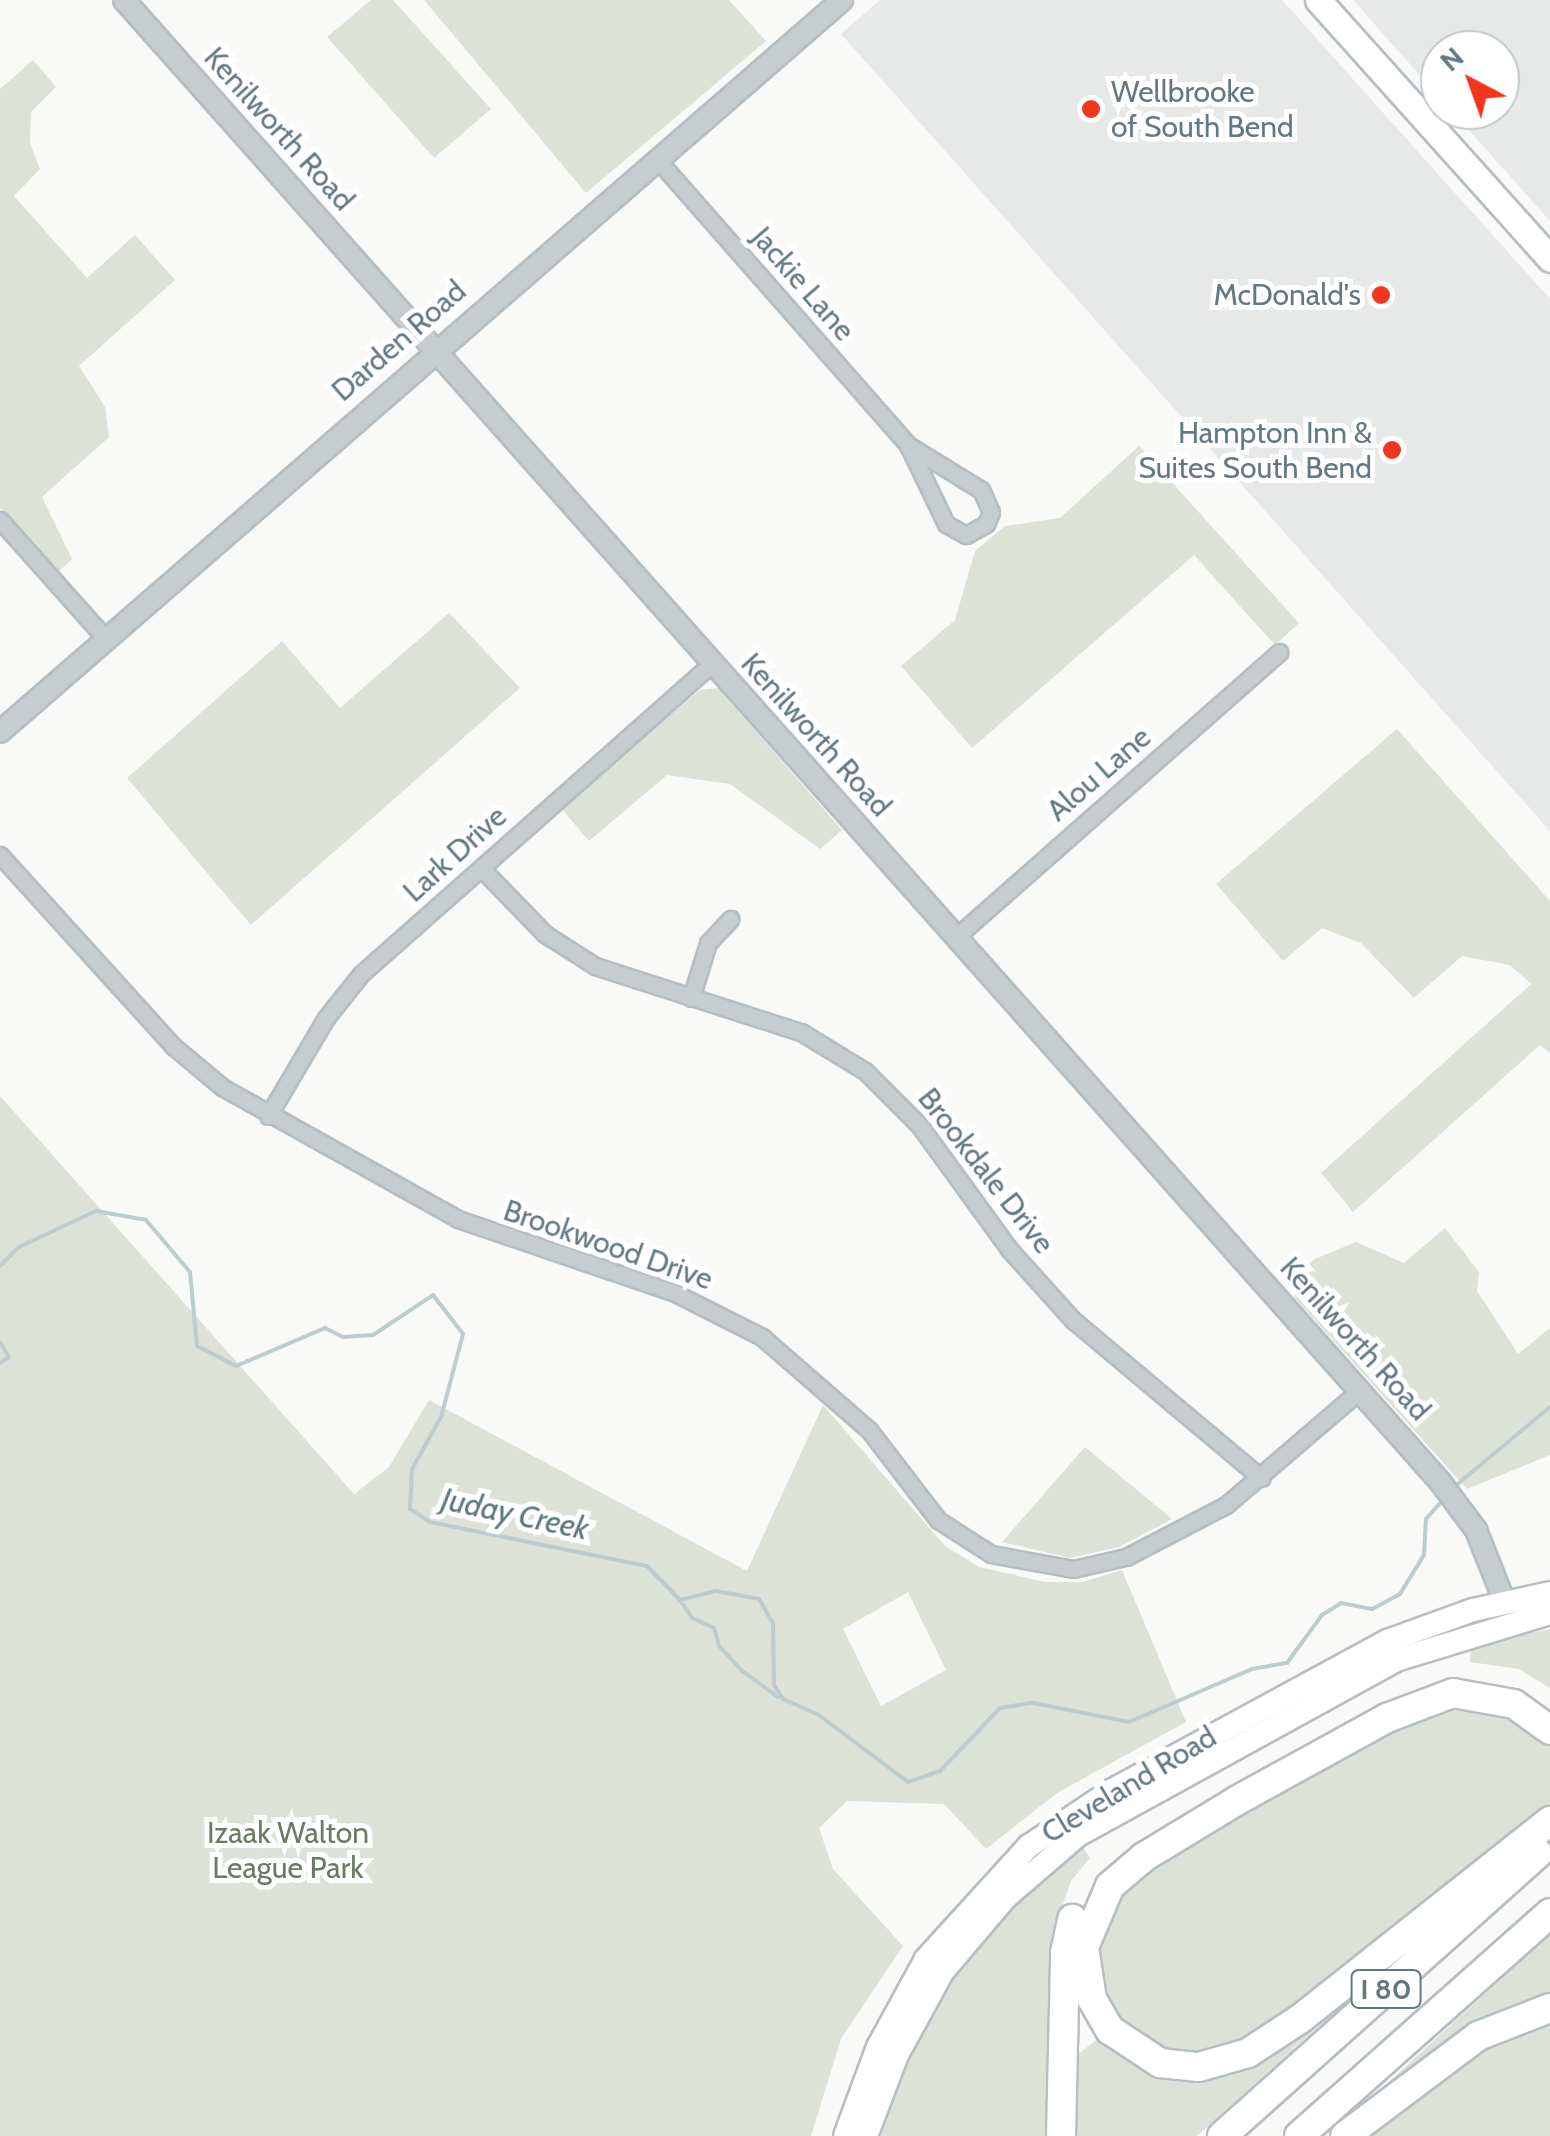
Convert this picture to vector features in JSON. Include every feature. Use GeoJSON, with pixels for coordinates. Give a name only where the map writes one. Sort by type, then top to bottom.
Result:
{"type":"FeatureCollection","features":[{"type":"Feature","properties":{"kind":"highway"},"geometry":{"type":"LineString","coordinates":[[1061,2136],[1067,1940],[1076,1905],[1110,1860],[1374,1706],[1434,1680],[1497,1681],[1550,1708]]}},
{"type":"Feature","properties":{"kind":"highway"},"geometry":{"type":"LineString","coordinates":[[1550,1730],[1514,1704],[1453,1693],[1387,1718],[1238,1800],[1144,1857],[1110,1886],[1084,1947],[1092,1999],[1110,2030],[1160,2063],[1199,2067],[1248,2053],[1300,2020],[1550,1821]]}},
{"type":"Feature","properties":{"kind":"highway","name":"I 80"},"geometry":{"type":"LineString","coordinates":[[1222,2136],[1550,1842]]}},
{"type":"Feature","properties":{"kind":"highway","name":"I 80"},"geometry":{"type":"LineString","coordinates":[[1299,2136],[1550,1913]]}},
{"type":"Feature","properties":{"kind":"highway"},"geometry":{"type":"LineString","coordinates":[[1345,2136],[1478,2036],[1550,2008]]}},
{"type":"Feature","properties":{"kind":"main road"},"geometry":{"type":"LineString","coordinates":[[1318,0],[1550,259]]}},
{"type":"Feature","properties":{"kind":"main road","name":"Cleveland Road"},"geometry":{"type":"LineString","coordinates":[[845,2136],[878,2047],[926,1959],[1029,1846],[1110,1791],[1339,1664],[1430,1623],[1550,1594]]}},
{"type":"Feature","properties":{"kind":"main road","name":"Cleveland Road"},"geometry":{"type":"LineString","coordinates":[[866,2136],[896,2055],[944,1971],[1006,1897],[1078,1834],[1396,1660],[1550,1614]]}},
{"type":"Feature","properties":{"kind":"street","name":"Kenilworth Road"},"geometry":{"type":"LineString","coordinates":[[124,0],[1441,1483],[1463,1509],[1505,1603]]}},
{"type":"Feature","properties":{"kind":"street","name":"Darden Road"},"geometry":{"type":"LineString","coordinates":[[0,732],[842,0]]}},
{"type":"Feature","properties":{"kind":"street","name":"Jackie Lane"},"geometry":{"type":"LineString","coordinates":[[656,158],[908,445],[946,524],[966,535],[986,524],[991,512],[980,490],[908,445]]}},
{"type":"Feature","properties":{"kind":"street"},"geometry":{"type":"LineString","coordinates":[[0,520],[106,639]]}},
{"type":"Feature","properties":{"kind":"street","name":"Alou Lane"},"geometry":{"type":"LineString","coordinates":[[956,937],[1280,652]]}},
{"type":"Feature","properties":{"kind":"street","name":"Lark Drive"},"geometry":{"type":"LineString","coordinates":[[268,1116],[340,998],[712,664]]}},
{"type":"Feature","properties":{"kind":"street","name":"Brookwood Drive"},"geometry":{"type":"LineString","coordinates":[[0,855],[173,1046],[268,1116],[458,1219],[672,1292],[762,1337],[869,1430],[938,1520],[991,1554],[1044,1567],[1098,1564],[1174,1535],[1261,1478],[1360,1390]]}},
{"type":"Feature","properties":{"kind":"street","name":"Brookdale Drive"},"geometry":{"type":"LineString","coordinates":[[481,868],[567,950],[627,980],[802,1032],[866,1071],[919,1125],[1009,1249],[1074,1320],[1261,1478]]}},
{"type":"Feature","properties":{"kind":"street"},"geometry":{"type":"LineString","coordinates":[[691,998],[708,943],[730,919]]}},
{"type":"Feature","properties":{"kind":"shaded area"},"geometry":{"type":"Polygon","coordinates":[[[880,0],[1282,0],[1550,299],[1550,831],[841,34],[880,0]]]}},
{"type":"Feature","properties":{"kind":"shaded area"},"geometry":{"type":"Polygon","coordinates":[[[1353,0],[1550,0],[1550,221],[1469,130],[1520,130],[1520,30],[1420,30],[1420,75],[1353,0]]]}},
{"type":"Feature","properties":{"kind":"green space"},"geometry":{"type":"Polygon","coordinates":[[[371,0],[393,0],[491,109],[434,158],[327,37],[371,0]]]}},
{"type":"Feature","properties":{"kind":"green space"},"geometry":{"type":"Polygon","coordinates":[[[424,0],[729,0],[766,41],[586,193],[424,0]]]}},
{"type":"Feature","properties":{"kind":"green space"},"geometry":{"type":"Polygon","coordinates":[[[33,60],[56,87],[31,112],[30,143],[40,169],[14,196],[87,278],[135,235],[175,280],[79,366],[105,407],[109,437],[42,497],[72,559],[57,573],[0,508],[0,89],[33,60]]]}},
{"type":"Feature","properties":{"kind":"green space"},"geometry":{"type":"Polygon","coordinates":[[[1139,446],[1299,623],[1275,645],[1194,555],[972,748],[901,666],[955,620],[975,551],[1005,526],[1060,518],[1139,446]]]}},
{"type":"Feature","properties":{"kind":"green space"},"geometry":{"type":"Polygon","coordinates":[[[449,613],[520,688],[251,925],[127,778],[282,641],[340,708],[449,613]]]}},
{"type":"Feature","properties":{"kind":"green space"},"geometry":{"type":"Polygon","coordinates":[[[718,688],[842,830],[820,849],[730,784],[667,775],[589,841],[561,808],[700,690],[718,688]]]}},
{"type":"Feature","properties":{"kind":"green space"},"geometry":{"type":"Polygon","coordinates":[[[1397,729],[1550,901],[1550,1053],[1540,1045],[1353,1212],[1321,1173],[1531,984],[1510,965],[1462,956],[1414,998],[1361,943],[1322,928],[1283,961],[1216,884],[1397,729]]]}},
{"type":"Feature","properties":{"kind":"green space","name":"Izaak Walton League Park"},"geometry":{"type":"Polygon","coordinates":[[[0,1096],[354,1494],[389,1467],[429,1400],[747,1571],[823,1405],[945,1546],[979,1567],[1045,1582],[1083,1582],[1122,1570],[1186,1722],[1057,1793],[986,1849],[944,1804],[847,1801],[819,1828],[833,1869],[903,1946],[841,2039],[811,2136],[0,2136],[0,1096]],[[908,1592],[843,1629],[881,1706],[946,1670],[908,1592]]]}},
{"type":"Feature","properties":{"kind":"green space"},"geometry":{"type":"Polygon","coordinates":[[[1445,1228],[1479,1272],[1477,1291],[1518,1354],[1550,1328],[1550,1455],[1467,1489],[1294,1297],[1302,1270],[1315,1259],[1356,1242],[1404,1263],[1445,1228]]]}},
{"type":"Feature","properties":{"kind":"green space"},"geometry":{"type":"Polygon","coordinates":[[[1085,1447],[1172,1519],[1119,1547],[1070,1558],[1002,1542],[1085,1447]]]}},
{"type":"Feature","properties":{"kind":"green space"},"geometry":{"type":"Polygon","coordinates":[[[1550,1629],[1550,1688],[1519,1669],[1470,1662],[1471,1646],[1550,1629]]]}},
{"type":"Feature","properties":{"kind":"green space"},"geometry":{"type":"Polygon","coordinates":[[[1440,1706],[1497,1709],[1536,1731],[1550,1745],[1550,1803],[1249,2040],[1209,2055],[1163,2052],[1123,2029],[1100,1994],[1095,1932],[1133,1875],[1363,1740],[1440,1706]]]}},
{"type":"Feature","properties":{"kind":"green space"},"geometry":{"type":"Polygon","coordinates":[[[1082,1846],[1090,1858],[1071,1881],[1051,1938],[1048,2136],[880,2136],[895,2085],[939,1996],[1005,1912],[1082,1846]]]}},
{"type":"Feature","properties":{"kind":"green space"},"geometry":{"type":"Polygon","coordinates":[[[1550,1934],[1550,1995],[1468,2027],[1357,2111],[1550,1934]]]}},
{"type":"Feature","properties":{"kind":"green space"},"geometry":{"type":"Polygon","coordinates":[[[1327,2012],[1330,2016],[1197,2136],[1070,2136],[1073,2058],[1099,2038],[1144,2071],[1211,2079],[1241,2069],[1327,2012]]]}},
{"type":"Feature","properties":{"kind":"green space"},"geometry":{"type":"Polygon","coordinates":[[[1550,2017],[1550,2136],[1364,2136],[1476,2051],[1550,2017]]]}},
{"type":"Feature","properties":{"kind":"waterway","name":"Juday Creek"},"geometry":{"type":"LineString","coordinates":[[0,1266],[19,1247],[96,1211],[146,1220],[190,1272],[197,1346],[236,1366],[325,1328],[343,1337],[373,1335],[433,1295],[463,1334],[441,1417],[412,1469],[410,1509],[430,1522],[647,1566],[680,1600],[716,1591],[759,1599],[773,1623],[774,1685],[783,1699],[819,1715],[908,1782],[940,1771],[1000,1708],[1033,1703],[1129,1722],[1252,1669],[1287,1663],[1322,1615],[1341,1603],[1372,1609],[1400,1594],[1424,1555],[1426,1519],[1445,1498]]}},
{"type":"Feature","properties":{"kind":"waterway","name":"Juday Creek"},"geometry":{"type":"LineString","coordinates":[[0,1342],[9,1357],[0,1363]]}},
{"type":"Feature","properties":{"kind":"waterway","name":"Juday Creek"},"geometry":{"type":"LineString","coordinates":[[1454,1487],[1550,1407]]}},
{"type":"Feature","properties":{"kind":"waterway","name":"Juday Creek"},"geometry":{"type":"LineString","coordinates":[[680,1600],[692,1618],[714,1628],[719,1646],[741,1670],[778,1697]]}},
{"type":"Feature","properties":{"kind":"place","name":"Wellbrooke of South Bend"},"geometry":{"type":"Point","coordinates":[1091,109]}},
{"type":"Feature","properties":{"kind":"place","name":"McDonald's"},"geometry":{"type":"Point","coordinates":[1381,295]}},
{"type":"Feature","properties":{"kind":"place","name":"Hampton Inn & Suites South Bend"},"geometry":{"type":"Point","coordinates":[1392,450]}}]}
